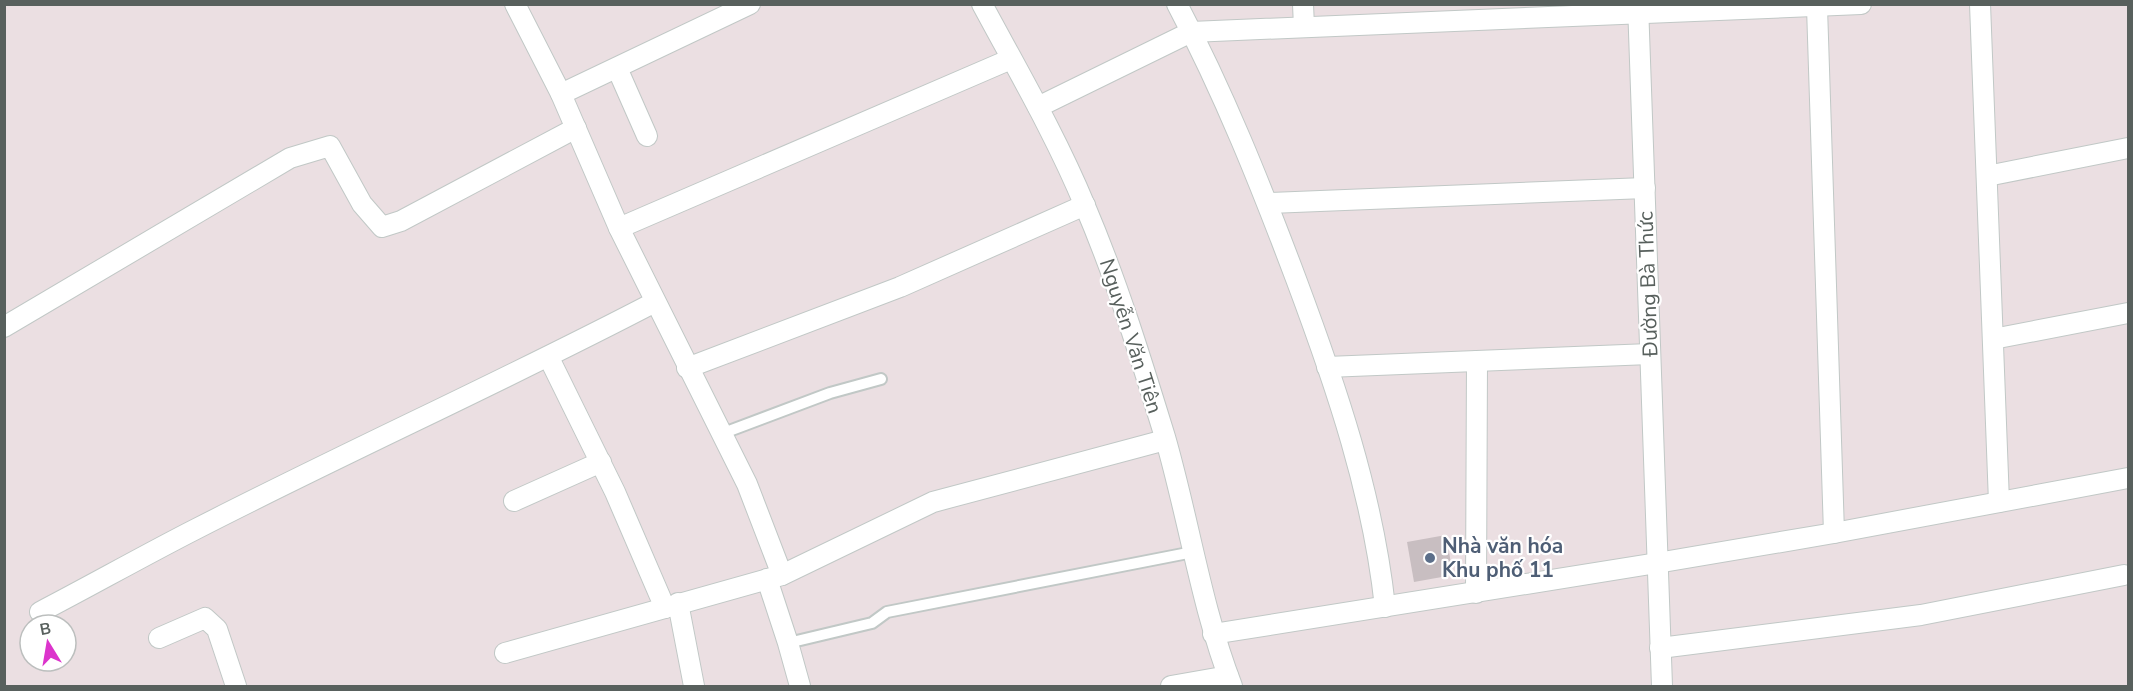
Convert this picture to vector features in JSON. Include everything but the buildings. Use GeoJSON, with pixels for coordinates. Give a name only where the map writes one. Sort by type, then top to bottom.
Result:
{"type":"FeatureCollection","features":[{"type":"Feature","properties":{"kind":"street"},"geometry":{"type":"LineString","coordinates":[[515,4],[561,94],[619,228],[747,484],[774,577],[800,687]]}},
{"type":"Feature","properties":{"kind":"street"},"geometry":{"type":"LineString","coordinates":[[561,94],[750,4]]}},
{"type":"Feature","properties":{"kind":"street","name":"Nguyễn Văn Tiên"},"geometry":{"type":"LineString","coordinates":[[982,4],[1038,107],[1085,205],[1117,288],[1165,440],[1213,634],[1230,681]]}},
{"type":"Feature","properties":{"kind":"street"},"geometry":{"type":"LineString","coordinates":[[1177,4],[1222,96],[1268,203],[1327,367],[1366,499],[1377,547],[1385,607]]}},
{"type":"Feature","properties":{"kind":"street"},"geometry":{"type":"LineString","coordinates":[[1303,4],[1304,27]]}},
{"type":"Feature","properties":{"kind":"street"},"geometry":{"type":"LineString","coordinates":[[1038,107],[1191,32],[1639,9],[1817,7],[1861,4]]}},
{"type":"Feature","properties":{"kind":"street"},"geometry":{"type":"LineString","coordinates":[[1980,4],[1999,502]]}},
{"type":"Feature","properties":{"kind":"street"},"geometry":{"type":"LineString","coordinates":[[1817,7],[1834,533]]}},
{"type":"Feature","properties":{"kind":"street","name":"Đường Bà Thức"},"geometry":{"type":"LineString","coordinates":[[1639,9],[1662,687]]}},
{"type":"Feature","properties":{"kind":"street"},"geometry":{"type":"LineString","coordinates":[[619,228],[1011,59]]}},
{"type":"Feature","properties":{"kind":"street"},"geometry":{"type":"LineString","coordinates":[[617,68],[647,136]]}},
{"type":"Feature","properties":{"kind":"street"},"geometry":{"type":"LineString","coordinates":[[4,327],[290,158],[330,146],[362,204],[382,226],[401,221],[576,128]]}},
{"type":"Feature","properties":{"kind":"street"},"geometry":{"type":"LineString","coordinates":[[1986,176],[2128,148]]}},
{"type":"Feature","properties":{"kind":"street"},"geometry":{"type":"LineString","coordinates":[[1268,203],[1645,188]]}},
{"type":"Feature","properties":{"kind":"street"},"geometry":{"type":"LineString","coordinates":[[687,368],[900,287],[1085,205]]}},
{"type":"Feature","properties":{"kind":"street"},"geometry":{"type":"LineString","coordinates":[[40,612],[196,529],[443,407],[549,358],[655,302]]}},
{"type":"Feature","properties":{"kind":"street"},"geometry":{"type":"LineString","coordinates":[[1993,339],[2128,313]]}},
{"type":"Feature","properties":{"kind":"street"},"geometry":{"type":"LineString","coordinates":[[1327,367],[1650,354]]}},
{"type":"Feature","properties":{"kind":"street"},"geometry":{"type":"LineString","coordinates":[[549,358],[672,606],[694,687]]}},
{"type":"Feature","properties":{"kind":"street"},"geometry":{"type":"LineString","coordinates":[[1476,593],[1478,361]]}},
{"type":"Feature","properties":{"kind":"street"},"geometry":{"type":"LineString","coordinates":[[505,653],[774,577],[933,502],[1165,440]]}},
{"type":"Feature","properties":{"kind":"street"},"geometry":{"type":"LineString","coordinates":[[514,501],[601,462]]}},
{"type":"Feature","properties":{"kind":"street"},"geometry":{"type":"LineString","coordinates":[[1213,634],[1834,533],[2128,478]]}},
{"type":"Feature","properties":{"kind":"street"},"geometry":{"type":"LineString","coordinates":[[1660,648],[1922,615],[2124,575]]}},
{"type":"Feature","properties":{"kind":"street"},"geometry":{"type":"LineString","coordinates":[[159,638],[205,618],[217,629],[236,687]]}},
{"type":"Feature","properties":{"kind":"street"},"geometry":{"type":"LineString","coordinates":[[1171,687],[1230,681]]}},
{"type":"Feature","properties":{"kind":"lane"},"geometry":{"type":"LineString","coordinates":[[721,434],[830,393],[881,380]]}},
{"type":"Feature","properties":{"kind":"lane"},"geometry":{"type":"LineString","coordinates":[[789,643],[872,623],[887,612],[1193,552]]}},
{"type":"Feature","properties":{"kind":"place","name":"Nhà văn hóa Khu phố 11"},"geometry":{"type":"Point","coordinates":[1430,558]}}]}
